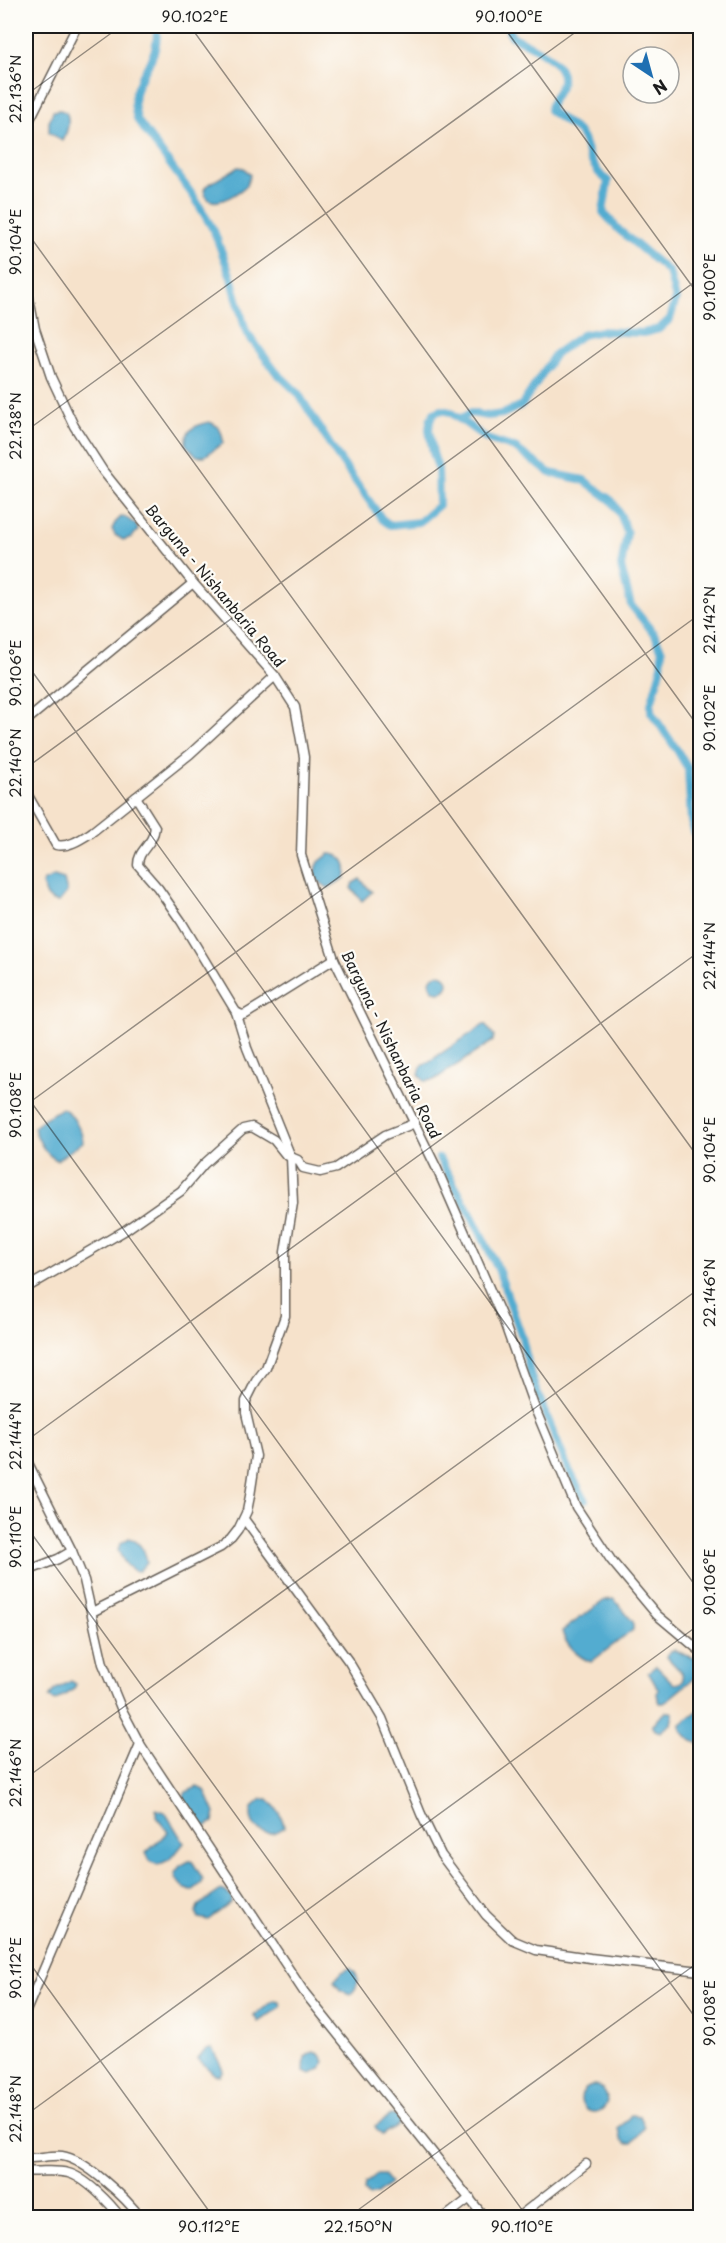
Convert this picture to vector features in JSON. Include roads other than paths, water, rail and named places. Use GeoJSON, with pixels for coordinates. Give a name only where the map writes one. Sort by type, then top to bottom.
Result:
{"type":"FeatureCollection","features":[{"type":"Feature","properties":{"kind":"street"},"geometry":{"type":"LineString","coordinates":[[26,127],[77,26]]}},
{"type":"Feature","properties":{"kind":"street","name":"Barguna - Nishanbaria Road"},"geometry":{"type":"LineString","coordinates":[[26,283],[35,329],[48,367],[74,426],[103,471],[193,583],[275,676],[295,707],[304,757],[301,855],[334,959],[415,1123],[504,1322],[534,1406],[576,1507],[611,1560],[657,1615],[700,1651]]}},
{"type":"Feature","properties":{"kind":"street"},"geometry":{"type":"LineString","coordinates":[[26,721],[193,583]]}},
{"type":"Feature","properties":{"kind":"street"},"geometry":{"type":"LineString","coordinates":[[26,792],[56,845],[60,847],[75,842],[92,832],[190,754],[275,676]]}},
{"type":"Feature","properties":{"kind":"street"},"geometry":{"type":"LineString","coordinates":[[92,1612],[221,1547],[231,1539],[244,1519],[256,1456],[246,1413],[246,1401],[256,1381],[266,1368],[285,1316],[285,1252],[293,1203],[291,1157],[247,1048],[236,1012],[181,921],[158,888],[138,865],[140,854],[154,837],[155,827],[136,797]]}},
{"type":"Feature","properties":{"kind":"street"},"geometry":{"type":"LineString","coordinates":[[236,1012],[246,1014],[334,959]]}},
{"type":"Feature","properties":{"kind":"street"},"geometry":{"type":"LineString","coordinates":[[26,1288],[124,1231],[181,1191],[204,1164],[243,1129],[252,1127],[274,1140],[286,1155],[298,1160],[303,1167],[320,1172],[336,1167],[385,1135],[415,1123]]}},
{"type":"Feature","properties":{"kind":"street"},"geometry":{"type":"LineString","coordinates":[[26,1459],[84,1580],[106,1672],[121,1708],[140,1744],[304,1992],[485,2217]]}},
{"type":"Feature","properties":{"kind":"street"},"geometry":{"type":"LineString","coordinates":[[244,1519],[354,1672],[382,1718],[421,1814],[441,1855],[486,1915],[512,1940],[536,1950],[678,1966],[700,1971]]}},
{"type":"Feature","properties":{"kind":"street"},"geometry":{"type":"LineString","coordinates":[[26,1566],[32,1569],[72,1551]]}},
{"type":"Feature","properties":{"kind":"street"},"geometry":{"type":"LineString","coordinates":[[26,2011],[140,1744]]}},
{"type":"Feature","properties":{"kind":"street"},"geometry":{"type":"LineString","coordinates":[[26,2156],[29,2158],[62,2156],[76,2161],[124,2197],[141,2217]]}},
{"type":"Feature","properties":{"kind":"street"},"geometry":{"type":"LineString","coordinates":[[517,2217],[586,2164]]}},
{"type":"Feature","properties":{"kind":"street"},"geometry":{"type":"LineString","coordinates":[[26,2171],[51,2170],[71,2173],[111,2205],[121,2217]]}},
{"type":"Feature","properties":{"kind":"street"},"geometry":{"type":"LineString","coordinates":[[444,2217],[470,2198]]}},
{"type":"Feature","properties":{"kind":"water"},"geometry":{"type":"Polygon","coordinates":[[[53,111],[66,112],[68,119],[67,131],[62,141],[49,132],[49,122],[53,111]]]}},
{"type":"Feature","properties":{"kind":"water"},"geometry":{"type":"Polygon","coordinates":[[[238,167],[244,168],[250,175],[247,185],[230,197],[211,201],[204,190],[206,186],[238,167]]]}},
{"type":"Feature","properties":{"kind":"water"},"geometry":{"type":"Polygon","coordinates":[[[209,422],[220,430],[223,443],[205,456],[197,456],[186,445],[187,436],[195,427],[209,422]]]}},
{"type":"Feature","properties":{"kind":"water"},"geometry":{"type":"Polygon","coordinates":[[[121,517],[125,517],[136,525],[138,530],[132,537],[123,540],[115,535],[112,529],[121,517]]]}},
{"type":"Feature","properties":{"kind":"water"},"geometry":{"type":"Polygon","coordinates":[[[329,854],[342,858],[346,869],[345,878],[328,888],[317,880],[314,873],[319,862],[329,854]]]}},
{"type":"Feature","properties":{"kind":"water"},"geometry":{"type":"Polygon","coordinates":[[[54,877],[64,880],[67,892],[59,902],[52,901],[47,896],[42,884],[54,877]]]}},
{"type":"Feature","properties":{"kind":"water"},"geometry":{"type":"Polygon","coordinates":[[[360,879],[372,892],[362,901],[351,888],[353,883],[360,879]]]}},
{"type":"Feature","properties":{"kind":"water"},"geometry":{"type":"Polygon","coordinates":[[[435,974],[443,974],[448,979],[446,990],[435,992],[430,987],[430,979],[435,974]]]}},
{"type":"Feature","properties":{"kind":"water"},"geometry":{"type":"Polygon","coordinates":[[[485,1024],[494,1036],[493,1041],[434,1080],[424,1081],[419,1074],[421,1067],[485,1024]]]}},
{"type":"Feature","properties":{"kind":"water"},"geometry":{"type":"Polygon","coordinates":[[[62,1108],[76,1123],[83,1142],[57,1160],[46,1151],[34,1128],[43,1119],[62,1108]]]}},
{"type":"Feature","properties":{"kind":"water"},"geometry":{"type":"Polygon","coordinates":[[[129,1538],[139,1544],[144,1551],[147,1562],[139,1571],[129,1567],[118,1550],[121,1543],[129,1538]]]}},
{"type":"Feature","properties":{"kind":"water"},"geometry":{"type":"Polygon","coordinates":[[[614,1599],[633,1622],[633,1630],[591,1662],[573,1650],[562,1631],[605,1600],[614,1599]]]}},
{"type":"Feature","properties":{"kind":"water"},"geometry":{"type":"Polygon","coordinates":[[[674,1650],[700,1661],[700,1673],[664,1703],[660,1703],[657,1695],[658,1689],[648,1672],[656,1666],[674,1684],[680,1683],[683,1680],[682,1673],[667,1657],[669,1652],[674,1650]]]}},
{"type":"Feature","properties":{"kind":"water"},"geometry":{"type":"Polygon","coordinates":[[[71,1681],[76,1684],[74,1689],[55,1701],[49,1698],[54,1690],[71,1681]]]}},
{"type":"Feature","properties":{"kind":"water"},"geometry":{"type":"Polygon","coordinates":[[[700,1709],[700,1743],[687,1737],[681,1730],[681,1724],[700,1709]]]}},
{"type":"Feature","properties":{"kind":"water"},"geometry":{"type":"Polygon","coordinates":[[[666,1712],[673,1714],[671,1724],[660,1732],[655,1730],[652,1725],[666,1712]]]}},
{"type":"Feature","properties":{"kind":"water"},"geometry":{"type":"Polygon","coordinates":[[[197,1787],[205,1790],[215,1813],[213,1822],[203,1828],[196,1822],[183,1798],[186,1792],[197,1787]]]}},
{"type":"Feature","properties":{"kind":"water"},"geometry":{"type":"Polygon","coordinates":[[[262,1799],[268,1799],[280,1816],[284,1827],[278,1831],[265,1833],[252,1821],[252,1808],[262,1799]]]}},
{"type":"Feature","properties":{"kind":"water"},"geometry":{"type":"Polygon","coordinates":[[[156,1809],[165,1812],[184,1843],[171,1859],[158,1865],[150,1861],[146,1853],[168,1832],[156,1817],[156,1809]]]}},
{"type":"Feature","properties":{"kind":"water"},"geometry":{"type":"Polygon","coordinates":[[[192,1861],[203,1879],[202,1883],[192,1891],[180,1885],[175,1873],[180,1866],[192,1861]]]}},
{"type":"Feature","properties":{"kind":"water"},"geometry":{"type":"Polygon","coordinates":[[[221,1890],[232,1898],[231,1903],[208,1920],[199,1918],[196,1912],[198,1906],[221,1890]]]}},
{"type":"Feature","properties":{"kind":"water"},"geometry":{"type":"Polygon","coordinates":[[[350,1968],[356,1974],[358,1981],[351,1994],[340,1990],[334,1981],[342,1972],[350,1968]]]}},
{"type":"Feature","properties":{"kind":"water"},"geometry":{"type":"Polygon","coordinates":[[[274,2000],[280,2001],[281,2007],[258,2022],[254,2016],[274,2000]]]}},
{"type":"Feature","properties":{"kind":"water"},"geometry":{"type":"Polygon","coordinates":[[[212,2048],[223,2070],[220,2075],[215,2075],[198,2059],[206,2049],[212,2048]]]}},
{"type":"Feature","properties":{"kind":"water"},"geometry":{"type":"Polygon","coordinates":[[[313,2052],[319,2054],[324,2061],[321,2069],[311,2074],[304,2071],[305,2057],[313,2052]]]}},
{"type":"Feature","properties":{"kind":"water"},"geometry":{"type":"Polygon","coordinates":[[[594,2086],[603,2090],[607,2099],[603,2108],[594,2112],[585,2108],[581,2099],[585,2090],[594,2086]]]}},
{"type":"Feature","properties":{"kind":"water"},"geometry":{"type":"Polygon","coordinates":[[[391,2115],[396,2116],[399,2120],[398,2124],[382,2135],[375,2126],[391,2115]]]}},
{"type":"Feature","properties":{"kind":"water"},"geometry":{"type":"Polygon","coordinates":[[[631,2115],[640,2116],[645,2127],[632,2143],[626,2143],[621,2139],[619,2129],[631,2115]]]}},
{"type":"Feature","properties":{"kind":"water"},"geometry":{"type":"Polygon","coordinates":[[[376,2175],[384,2175],[390,2183],[378,2194],[369,2196],[364,2191],[365,2184],[376,2175]]]}},
{"type":"Feature","properties":{"kind":"waterway"},"geometry":{"type":"LineString","coordinates":[[157,26],[155,49],[134,99],[138,121],[194,197],[214,231],[232,280],[246,332],[276,372],[298,393],[334,451],[382,519],[390,525],[419,522],[439,505],[438,468],[429,430],[434,413],[442,410],[450,412],[487,439],[515,448],[550,473],[584,480],[612,501],[627,533],[621,567],[631,605],[655,635],[662,651],[661,669],[651,704],[651,712],[688,769],[691,822],[700,849]]}},
{"type":"Feature","properties":{"kind":"waterway"},"geometry":{"type":"LineString","coordinates":[[459,419],[471,413],[488,416],[503,414],[522,405],[555,354],[582,335],[601,331],[643,333],[659,329],[670,319],[676,299],[669,272],[619,230],[603,212],[608,181],[599,173],[590,159],[578,131],[550,111],[552,101],[561,85],[562,76],[559,68],[546,55],[512,36],[509,26]]}},
{"type":"Feature","properties":{"kind":"waterway"},"geometry":{"type":"LineString","coordinates":[[439,1158],[473,1218],[498,1269],[522,1337],[531,1377],[567,1466],[585,1500]]}}]}
